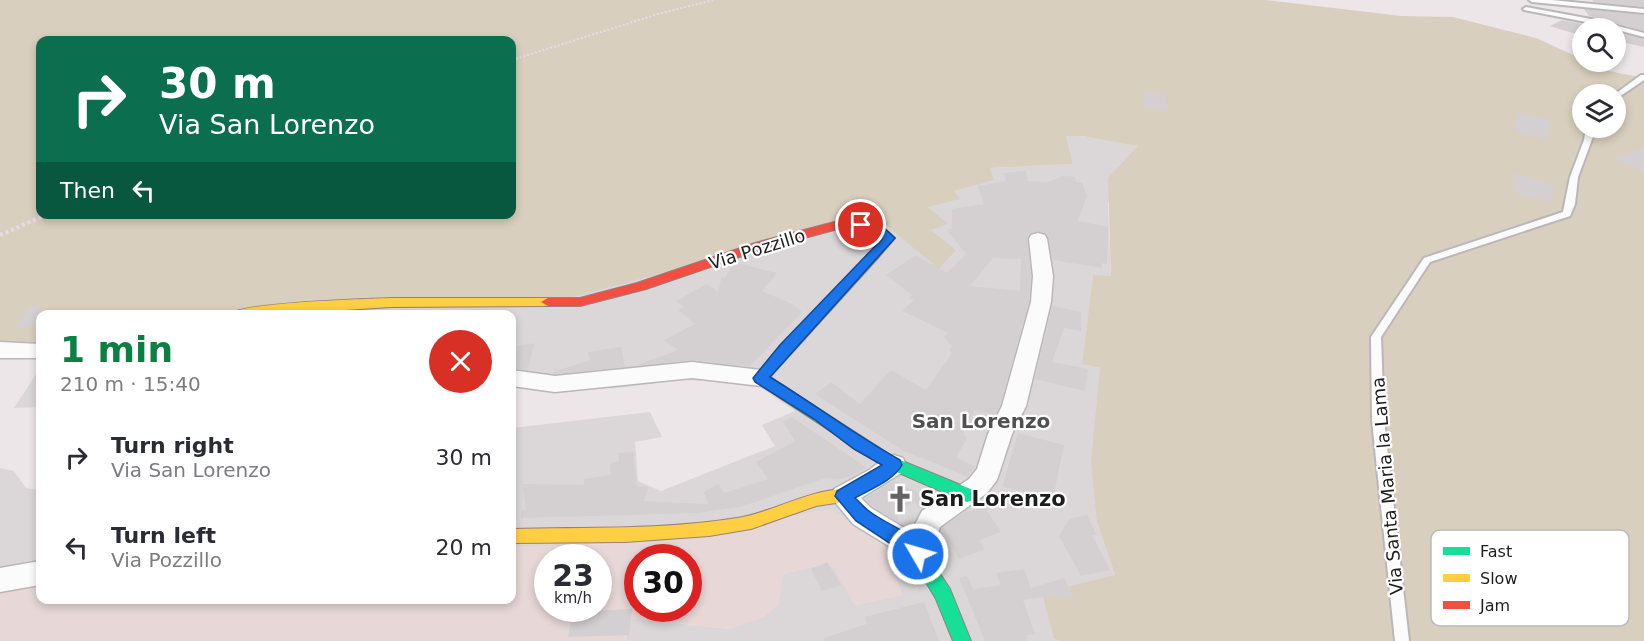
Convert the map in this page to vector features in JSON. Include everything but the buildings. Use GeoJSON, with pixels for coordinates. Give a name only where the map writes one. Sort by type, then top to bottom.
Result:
{"type":"FeatureCollection","features":[{"type":"Feature","properties":{"kind":"street","name":"Via Pozzillo"},"geometry":{"type":"LineString","coordinates":[[268,310],[445,302],[580,302],[641,286],[759,246],[837,225],[870,227],[889,238],[760,378]]}},
{"type":"Feature","properties":{"kind":"street"},"geometry":{"type":"LineString","coordinates":[[918,554],[924,530],[931,519],[967,495],[988,473],[1000,434],[1014,406],[1041,302],[1043,276],[1038,239]]}},
{"type":"Feature","properties":{"kind":"street"},"geometry":{"type":"LineString","coordinates":[[0,350],[36,351]]}},
{"type":"Feature","properties":{"kind":"street"},"geometry":{"type":"LineString","coordinates":[[516,379],[555,384],[692,370],[760,378],[894,465],[967,495]]}},
{"type":"Feature","properties":{"kind":"street"},"geometry":{"type":"LineString","coordinates":[[516,536],[697,531],[741,525],[827,495],[843,496],[878,477],[894,465]]}},
{"type":"Feature","properties":{"kind":"street"},"geometry":{"type":"LineString","coordinates":[[843,496],[862,516],[901,540],[918,554],[932,572],[950,606],[962,641]]}},
{"type":"Feature","properties":{"kind":"street"},"geometry":{"type":"LineString","coordinates":[[0,580],[36,574]]}},
{"type":"Feature","properties":{"kind":"lane"},"geometry":{"type":"LineString","coordinates":[[1532,0],[1644,10]]}},
{"type":"Feature","properties":{"kind":"lane"},"geometry":{"type":"LineString","coordinates":[[1636,2],[1644,10]]}},
{"type":"Feature","properties":{"kind":"lane"},"geometry":{"type":"LineString","coordinates":[[1526,9],[1591,21],[1644,35]]}},
{"type":"Feature","properties":{"kind":"lane"},"geometry":{"type":"LineString","coordinates":[[1626,90],[1644,77]]}},
{"type":"Feature","properties":{"kind":"lane","name":"Via Santa Maria la Lama"},"geometry":{"type":"LineString","coordinates":[[1402,641],[1378,420],[1376,337],[1427,260],[1567,214],[1573,199],[1574,177],[1589,138]]}},
{"type":"Feature","properties":{"kind":"path"},"geometry":{"type":"LineString","coordinates":[[516,59],[658,14],[713,0]]}},
{"type":"Feature","properties":{"kind":"path"},"geometry":{"type":"LineString","coordinates":[[0,235],[37,219]]}},
{"type":"Feature","properties":{"kind":"shaded area"},"geometry":{"type":"Polygon","coordinates":[[[0,0],[1265,0],[1401,16],[1453,17],[1536,38],[1572,54],[1572,72],[1614,72],[1644,78],[1644,641],[1059,641],[1054,639],[1042,593],[1115,575],[1097,522],[1091,462],[1100,368],[1082,364],[1093,275],[1111,276],[1108,178],[1138,146],[1082,136],[1066,136],[1073,164],[990,168],[994,180],[954,191],[960,199],[928,207],[948,224],[931,230],[956,250],[939,269],[886,225],[861,220],[569,298],[258,310],[36,310],[36,343],[0,342],[0,0]]]}},
{"type":"Feature","properties":{"kind":"shaded area"},"geometry":{"type":"Polygon","coordinates":[[[1066,136],[1082,136],[1139,146],[1108,203],[1111,277],[1093,276],[1082,364],[1100,368],[1097,522],[1115,575],[1054,639],[1059,641],[626,641],[629,622],[666,622],[730,629],[778,605],[783,574],[816,566],[833,566],[855,605],[902,595],[884,546],[862,532],[599,544],[534,544],[534,547],[516,548],[516,428],[650,412],[662,437],[635,442],[638,481],[661,491],[775,446],[762,425],[795,411],[757,385],[729,381],[680,380],[617,388],[543,392],[516,386],[516,310],[242,310],[807,227],[930,230],[947,224],[927,207],[959,199],[953,191],[993,180],[990,168],[1073,164],[1066,136]]]}},
{"type":"Feature","properties":{"kind":"shaded area"},"geometry":{"type":"Polygon","coordinates":[[[36,374],[36,407],[14,408],[36,374]]]}},
{"type":"Feature","properties":{"kind":"shaded area"},"geometry":{"type":"Polygon","coordinates":[[[0,468],[14,471],[26,488],[36,489],[36,582],[0,589],[0,468]]]}},
{"type":"Feature","properties":{"kind":"shaded area"},"geometry":{"type":"Polygon","coordinates":[[[831,509],[884,546],[902,595],[855,605],[833,566],[816,566],[783,574],[778,605],[764,617],[730,629],[667,622],[702,622],[702,544],[624,544],[624,622],[630,622],[626,641],[0,641],[0,589],[36,582],[36,604],[516,604],[516,548],[534,547],[534,622],[612,622],[612,544],[831,509]]]}},
{"type":"Feature","properties":{"kind":"traffic: fast"},"geometry":{"type":"LineString","coordinates":[[873,256],[761,378],[889,462],[967,495]]}},
{"type":"Feature","properties":{"kind":"traffic: fast"},"geometry":{"type":"LineString","coordinates":[[918,554],[944,595],[962,641]]}},
{"type":"Feature","properties":{"kind":"traffic: slow"},"geometry":{"type":"LineString","coordinates":[[273,310],[352,304],[548,302]]}},
{"type":"Feature","properties":{"kind":"traffic: slow"},"geometry":{"type":"LineString","coordinates":[[516,536],[682,532],[709,529],[751,522],[816,499],[843,496]]}},
{"type":"Feature","properties":{"kind":"traffic: jam"},"geometry":{"type":"LineString","coordinates":[[548,302],[580,302],[641,286],[759,246],[838,225],[861,225],[878,230],[889,238],[873,256]]}},
{"type":"Feature","properties":{"kind":"place","name":"San Lorenzo"},"geometry":{"type":"Point","coordinates":[900,499]}},
{"type":"Feature","properties":{"kind":"district","name":"San Lorenzo"},"geometry":{"type":"Point","coordinates":[981,421]}},
{"type":"Feature","properties":{"kind":"route"},"geometry":{"type":"LineString","coordinates":[[861,225],[878,230],[889,238],[760,378],[894,465],[878,477],[843,496],[862,516],[901,540],[918,554]]}}]}
